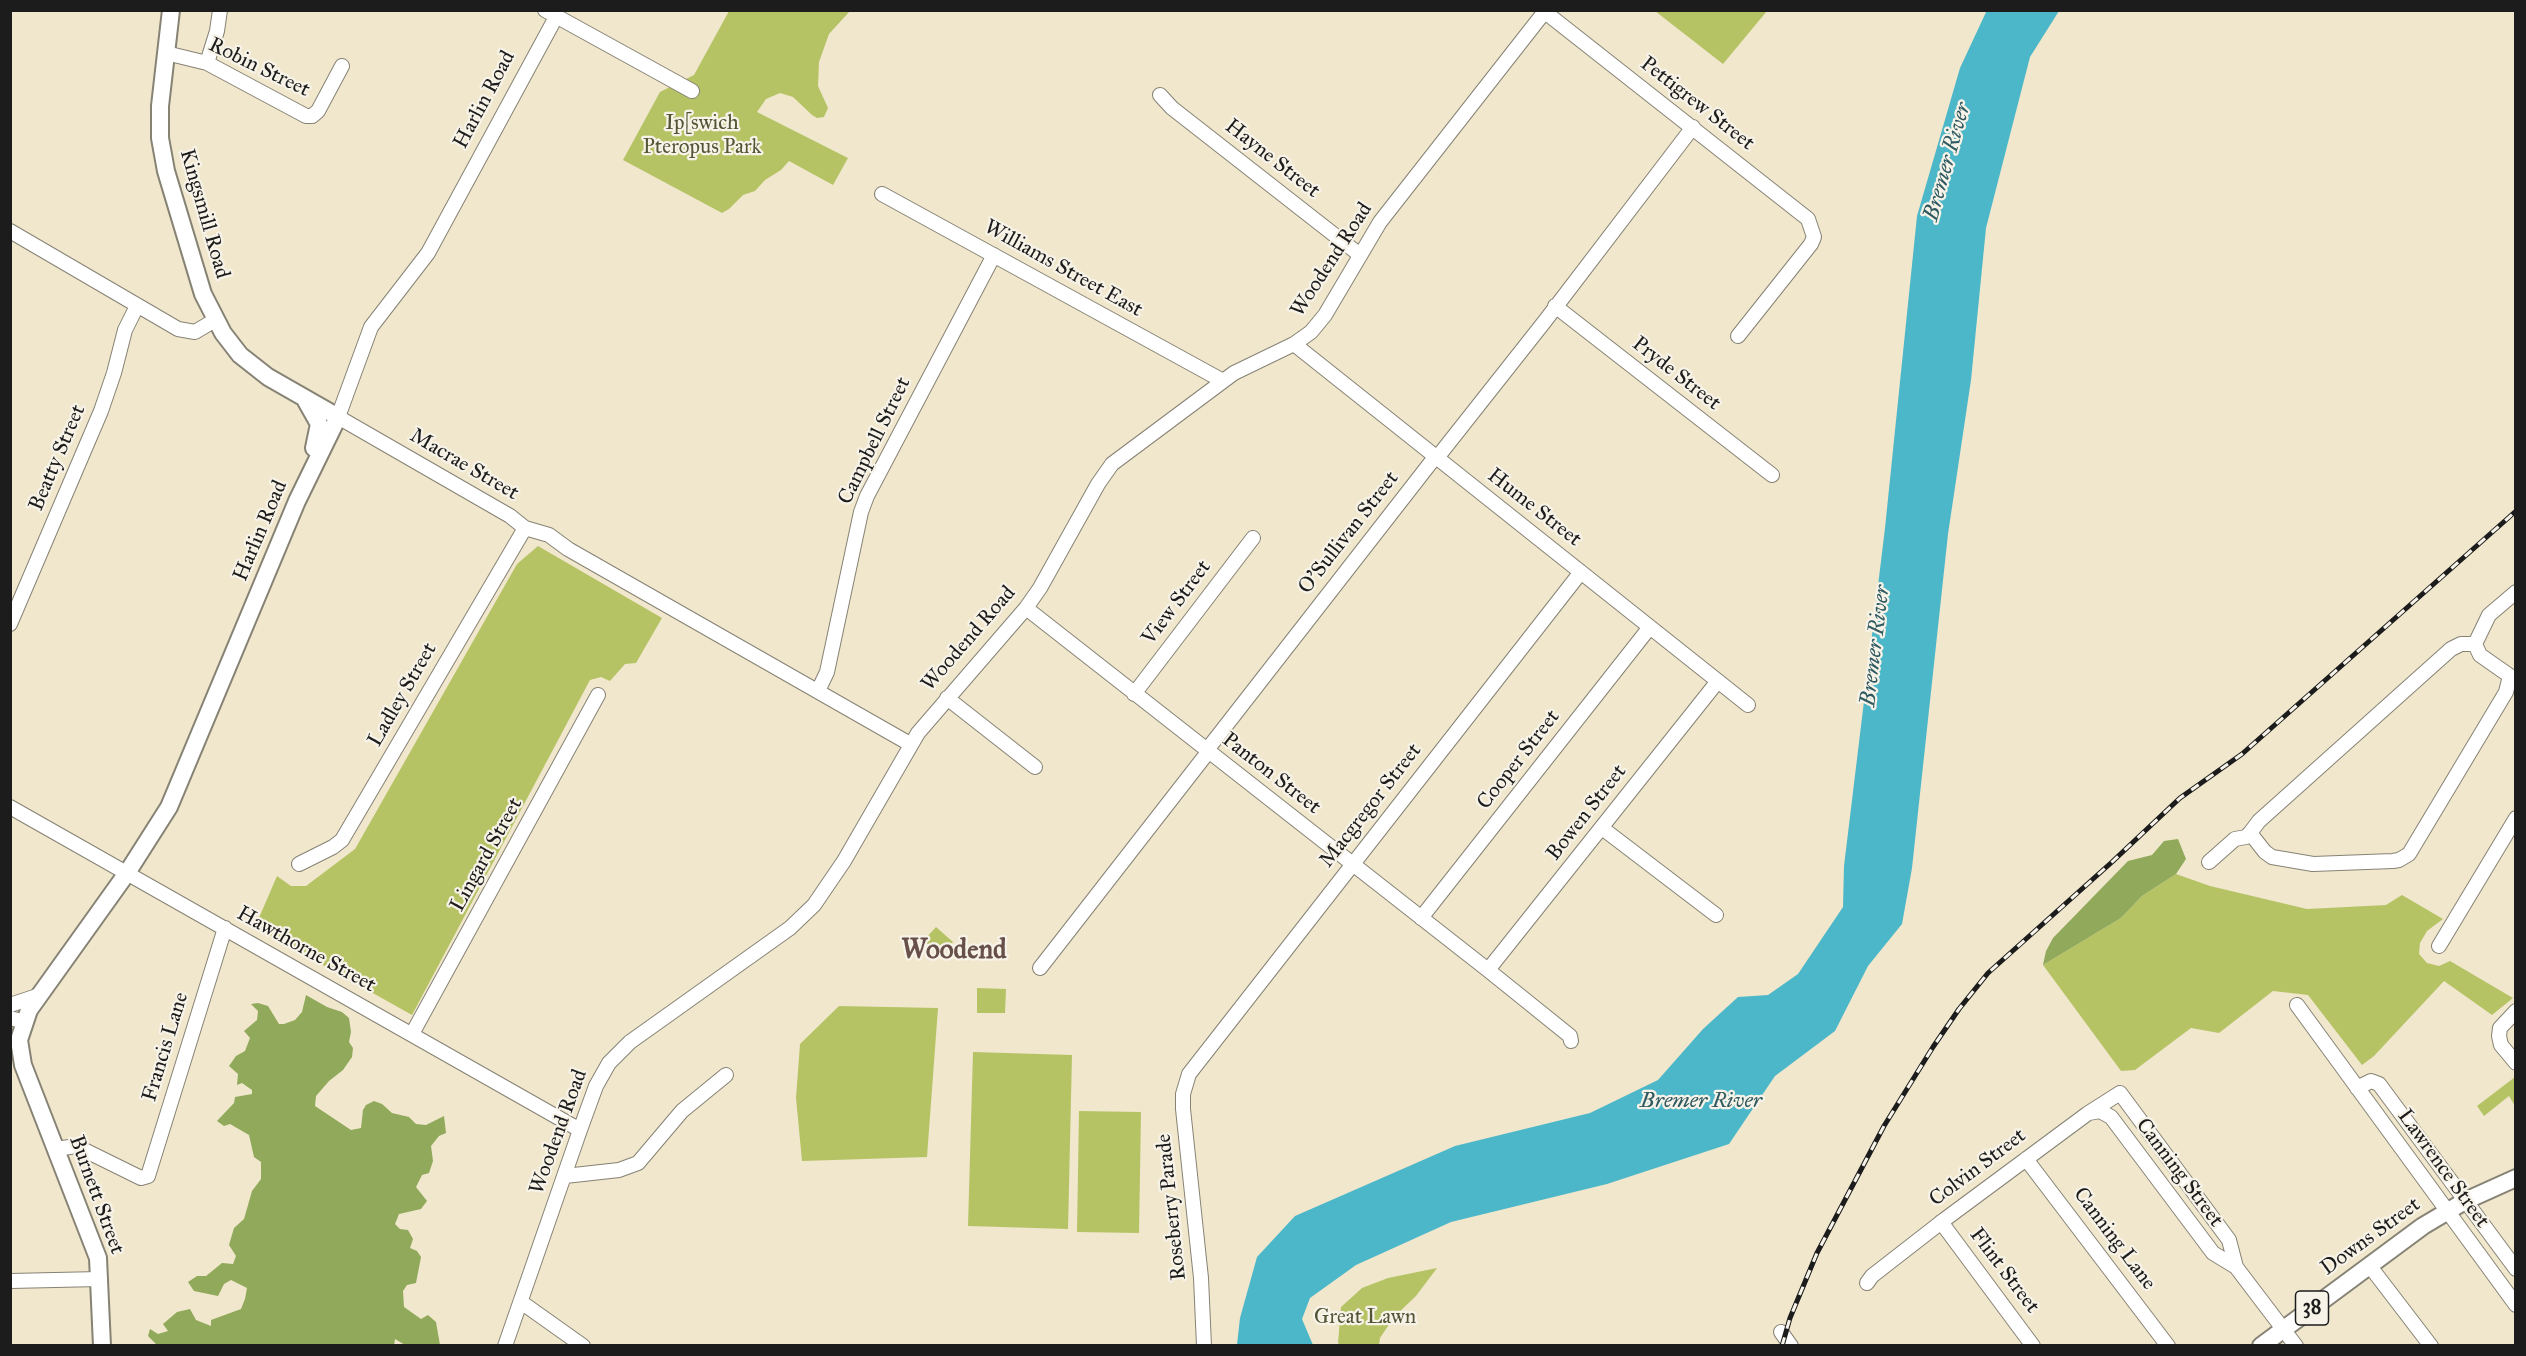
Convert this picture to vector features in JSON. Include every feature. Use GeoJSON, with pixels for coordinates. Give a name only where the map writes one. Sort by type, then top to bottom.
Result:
{"type":"FeatureCollection","features":[{"type":"Feature","properties":{"kind":"main road","name":"Kingsmill Road"},"geometry":{"type":"LineString","coordinates":[[171,10],[160,106],[162,154],[203,294],[216,320]]}},
{"type":"Feature","properties":{"kind":"main road","name":"Macrae Street"},"geometry":{"type":"LineString","coordinates":[[216,320],[232,346],[245,359],[268,377],[338,417]]}},
{"type":"Feature","properties":{"kind":"main road"},"geometry":{"type":"LineString","coordinates":[[297,501],[319,430],[315,414],[302,395]]}},
{"type":"Feature","properties":{"kind":"main road","name":"Harlin Road"},"geometry":{"type":"LineString","coordinates":[[23,1065],[18,1020],[29,1010],[128,873],[176,794],[297,501],[338,417]]}},
{"type":"Feature","properties":{"kind":"main road","name":"Burnett Street"},"geometry":{"type":"LineString","coordinates":[[23,1065],[97,1252],[102,1346]]}},
{"type":"Feature","properties":{"kind":"main road","name":"Downs Street"},"geometry":{"type":"LineString","coordinates":[[2261,1346],[2369,1265],[2448,1211],[2516,1178]]}},
{"type":"Feature","properties":{"kind":"street"},"geometry":{"type":"LineString","coordinates":[[207,63],[217,32],[220,10]]}},
{"type":"Feature","properties":{"kind":"street","name":"Pettigrew Street"},"geometry":{"type":"LineString","coordinates":[[1545,11],[1809,219],[1814,237],[1806,251],[1738,336]]}},
{"type":"Feature","properties":{"kind":"street","name":"Woodend Road"},"geometry":{"type":"LineString","coordinates":[[506,1346],[580,1130],[602,1074],[620,1049],[790,928],[814,905],[844,861],[910,744],[1026,608],[1112,464],[1223,381],[1294,344],[1311,332],[1325,315],[1387,213],[1545,11]]}},
{"type":"Feature","properties":{"kind":"street"},"geometry":{"type":"LineString","coordinates":[[550,14],[692,91]]}},
{"type":"Feature","properties":{"kind":"street","name":"Harlin Road"},"geometry":{"type":"LineString","coordinates":[[338,417],[371,327],[428,253],[550,14]]}},
{"type":"Feature","properties":{"kind":"street","name":"Robin Street"},"geometry":{"type":"LineString","coordinates":[[166,52],[207,63],[306,116],[312,116],[318,111],[342,66]]}},
{"type":"Feature","properties":{"kind":"street","name":"Hayne Street"},"geometry":{"type":"LineString","coordinates":[[1160,95],[1172,108],[1360,255]]}},
{"type":"Feature","properties":{"kind":"street","name":"O'Sullivan Street"},"geometry":{"type":"LineString","coordinates":[[1040,968],[1435,456],[1440,454],[1693,127]]}},
{"type":"Feature","properties":{"kind":"street","name":"Williams Street East"},"geometry":{"type":"LineString","coordinates":[[882,194],[1223,381]]}},
{"type":"Feature","properties":{"kind":"street"},"geometry":{"type":"LineString","coordinates":[[10,231],[184,332],[195,332],[216,320]]}},
{"type":"Feature","properties":{"kind":"street","name":"Campbell Street"},"geometry":{"type":"LineString","coordinates":[[818,691],[827,672],[861,512],[867,496],[994,255]]}},
{"type":"Feature","properties":{"kind":"street","name":"Beatty Street"},"geometry":{"type":"LineString","coordinates":[[10,624],[101,411],[125,330],[136,306]]}},
{"type":"Feature","properties":{"kind":"street","name":"Pryde Street"},"geometry":{"type":"LineString","coordinates":[[1555,306],[1772,475]]}},
{"type":"Feature","properties":{"kind":"street","name":"Hume Street"},"geometry":{"type":"LineString","coordinates":[[1294,344],[1748,705]]}},
{"type":"Feature","properties":{"kind":"street","name":"Macrae Street"},"geometry":{"type":"LineString","coordinates":[[338,417],[510,516],[525,528],[549,535],[568,549],[910,744]]}},
{"type":"Feature","properties":{"kind":"street","name":"Ladley Street"},"geometry":{"type":"LineString","coordinates":[[299,864],[342,840],[525,528]]}},
{"type":"Feature","properties":{"kind":"street","name":"View Street"},"geometry":{"type":"LineString","coordinates":[[1134,694],[1253,538]]}},
{"type":"Feature","properties":{"kind":"street","name":"Macgregor Street"},"geometry":{"type":"LineString","coordinates":[[1194,1067],[1581,572]]}},
{"type":"Feature","properties":{"kind":"street"},"geometry":{"type":"LineString","coordinates":[[2475,644],[2489,615],[2516,592]]}},
{"type":"Feature","properties":{"kind":"street","name":"Panton Street"},"geometry":{"type":"LineString","coordinates":[[1026,608],[1488,970],[1570,1036],[1571,1041]]}},
{"type":"Feature","properties":{"kind":"street","name":"Cooper Street"},"geometry":{"type":"LineString","coordinates":[[1422,918],[1650,627]]}},
{"type":"Feature","properties":{"kind":"street"},"geometry":{"type":"LineString","coordinates":[[2209,862],[2235,839],[2246,837],[2259,821],[2451,649],[2461,644],[2475,644]]}},
{"type":"Feature","properties":{"kind":"street"},"geometry":{"type":"LineString","coordinates":[[2250,833],[2272,857],[2303,864],[2404,858],[2412,850],[2500,703],[2513,677],[2480,655],[2475,644]]}},
{"type":"Feature","properties":{"kind":"street","name":"Bowen Street"},"geometry":{"type":"LineString","coordinates":[[1488,970],[1718,681]]}},
{"type":"Feature","properties":{"kind":"street","name":"Lingard Street"},"geometry":{"type":"LineString","coordinates":[[412,1034],[598,695]]}},
{"type":"Feature","properties":{"kind":"street"},"geometry":{"type":"LineString","coordinates":[[947,698],[1035,767]]}},
{"type":"Feature","properties":{"kind":"street","name":"Hawthorne Street"},"geometry":{"type":"LineString","coordinates":[[10,807],[580,1130]]}},
{"type":"Feature","properties":{"kind":"street"},"geometry":{"type":"LineString","coordinates":[[2439,946],[2516,818]]}},
{"type":"Feature","properties":{"kind":"street"},"geometry":{"type":"LineString","coordinates":[[1602,828],[1716,915]]}},
{"type":"Feature","properties":{"kind":"street","name":"Francis Lane"},"geometry":{"type":"LineString","coordinates":[[57,1149],[71,1145],[81,1147],[141,1178],[146,1178],[225,928]]}},
{"type":"Feature","properties":{"kind":"street"},"geometry":{"type":"LineString","coordinates":[[10,1005],[40,995]]}},
{"type":"Feature","properties":{"kind":"street","name":"Lawrence Street"},"geometry":{"type":"LineString","coordinates":[[2297,1005],[2516,1305]]}},
{"type":"Feature","properties":{"kind":"street"},"geometry":{"type":"LineString","coordinates":[[2516,1011],[2500,1028],[2499,1036],[2501,1044],[2516,1063]]}},
{"type":"Feature","properties":{"kind":"street"},"geometry":{"type":"LineString","coordinates":[[10,1046],[23,1065]]}},
{"type":"Feature","properties":{"kind":"street","name":"Roseberry Parade"},"geometry":{"type":"LineString","coordinates":[[1194,1067],[1185,1086],[1183,1108],[1201,1278],[1204,1346]]}},
{"type":"Feature","properties":{"kind":"street"},"geometry":{"type":"LineString","coordinates":[[565,1176],[619,1170],[638,1163],[682,1111],[726,1075]]}},
{"type":"Feature","properties":{"kind":"street","name":"Lawrence Street"},"geometry":{"type":"LineString","coordinates":[[2357,1088],[2371,1081],[2379,1084],[2516,1269]]}},
{"type":"Feature","properties":{"kind":"street","name":"Colvin Street"},"geometry":{"type":"LineString","coordinates":[[1866,1283],[1941,1222],[2087,1114],[2120,1093]]}},
{"type":"Feature","properties":{"kind":"street","name":"Canning Street"},"geometry":{"type":"LineString","coordinates":[[2120,1093],[2229,1240],[2236,1267]]}},
{"type":"Feature","properties":{"kind":"street","name":"Canning Street"},"geometry":{"type":"LineString","coordinates":[[2087,1114],[2100,1111],[2111,1117],[2213,1252],[2236,1267],[2296,1346]]}},
{"type":"Feature","properties":{"kind":"street","name":"Canning Lane"},"geometry":{"type":"LineString","coordinates":[[2026,1159],[2168,1346]]}},
{"type":"Feature","properties":{"kind":"street","name":"Flint Street"},"geometry":{"type":"LineString","coordinates":[[1941,1222],[2033,1346]]}},
{"type":"Feature","properties":{"kind":"street"},"geometry":{"type":"LineString","coordinates":[[2369,1265],[2431,1346]]}},
{"type":"Feature","properties":{"kind":"street"},"geometry":{"type":"LineString","coordinates":[[10,1281],[100,1279]]}},
{"type":"Feature","properties":{"kind":"street"},"geometry":{"type":"LineString","coordinates":[[521,1302],[583,1346]]}},
{"type":"Feature","properties":{"kind":"street"},"geometry":{"type":"LineString","coordinates":[[1781,1332],[1791,1346]]}},
{"type":"Feature","properties":{"kind":"green space","name":"Ip[swich Pteropus Park"},"geometry":{"type":"Polygon","coordinates":[[[729,11],[850,11],[829,34],[819,62],[818,86],[828,108],[824,117],[817,118],[793,97],[780,93],[766,99],[757,112],[848,158],[833,185],[789,161],[755,191],[743,195],[722,213],[623,160],[660,92],[694,75],[729,11]]]}},
{"type":"Feature","properties":{"kind":"green space"},"geometry":{"type":"Polygon","coordinates":[[[1655,11],[1767,11],[1723,64],[1655,11]]]}},
{"type":"Feature","properties":{"kind":"green space"},"geometry":{"type":"Polygon","coordinates":[[[538,546],[662,618],[636,663],[625,664],[610,681],[601,677],[590,680],[412,1015],[255,927],[277,876],[291,886],[306,886],[355,849],[517,564],[538,546]]]}},
{"type":"Feature","properties":{"kind":"green space"},"geometry":{"type":"Polygon","coordinates":[[[2178,839],[2186,859],[2176,874],[2142,896],[2121,918],[2043,965],[2046,951],[2053,938],[2128,861],[2152,855],[2164,841],[2178,839]]]}},
{"type":"Feature","properties":{"kind":"green space"},"geometry":{"type":"Polygon","coordinates":[[[2176,874],[2210,886],[2307,909],[2386,905],[2402,895],[2443,919],[2427,931],[2420,943],[2419,954],[2427,963],[2439,966],[2450,961],[2513,998],[2492,1015],[2444,981],[2374,1056],[2362,1065],[2308,995],[2273,991],[2219,1033],[2191,1028],[2135,1070],[2121,1071],[2043,965],[2121,918],[2142,896],[2176,874]]]}},
{"type":"Feature","properties":{"kind":"green space"},"geometry":{"type":"Polygon","coordinates":[[[936,927],[953,942],[941,956],[923,941],[936,927]]]}},
{"type":"Feature","properties":{"kind":"green space"},"geometry":{"type":"Polygon","coordinates":[[[977,988],[1006,989],[1005,1013],[977,1013],[977,988]]]}},
{"type":"Feature","properties":{"kind":"green space"},"geometry":{"type":"Polygon","coordinates":[[[306,995],[327,1007],[342,1012],[349,1018],[351,1032],[349,1042],[353,1048],[352,1057],[343,1070],[316,1096],[315,1106],[351,1130],[361,1128],[363,1110],[366,1105],[374,1101],[382,1104],[392,1113],[409,1117],[416,1124],[426,1125],[444,1116],[446,1133],[439,1136],[431,1146],[433,1161],[429,1173],[422,1175],[416,1187],[427,1201],[421,1209],[399,1214],[395,1224],[400,1229],[408,1230],[413,1239],[410,1248],[417,1251],[421,1257],[416,1283],[407,1285],[403,1291],[404,1307],[421,1319],[428,1315],[436,1322],[440,1345],[405,1345],[395,1339],[394,1346],[157,1345],[148,1336],[150,1329],[158,1334],[168,1331],[163,1324],[177,1312],[190,1309],[196,1320],[211,1326],[211,1320],[241,1309],[247,1288],[231,1280],[224,1284],[218,1296],[194,1291],[188,1282],[197,1276],[206,1276],[222,1263],[233,1264],[236,1256],[229,1245],[234,1228],[244,1219],[252,1191],[261,1179],[261,1162],[254,1157],[249,1135],[230,1124],[224,1126],[217,1121],[234,1103],[235,1097],[252,1094],[252,1090],[242,1083],[237,1085],[238,1074],[229,1066],[236,1056],[245,1051],[250,1038],[244,1031],[257,1020],[258,1011],[251,1004],[258,1003],[268,1006],[279,1024],[284,1024],[295,1020],[302,1012],[306,995]]]}},
{"type":"Feature","properties":{"kind":"green space"},"geometry":{"type":"Polygon","coordinates":[[[839,1006],[938,1008],[927,1157],[802,1161],[796,1098],[800,1044],[839,1006]]]}},
{"type":"Feature","properties":{"kind":"green space"},"geometry":{"type":"Polygon","coordinates":[[[973,1052],[1072,1055],[1068,1229],[968,1226],[973,1052]]]}},
{"type":"Feature","properties":{"kind":"green space"},"geometry":{"type":"Polygon","coordinates":[[[2515,1077],[2515,1106],[2509,1096],[2484,1116],[2477,1106],[2515,1077]]]}},
{"type":"Feature","properties":{"kind":"green space"},"geometry":{"type":"Polygon","coordinates":[[[1079,1111],[1141,1112],[1139,1233],[1077,1232],[1079,1111]]]}},
{"type":"Feature","properties":{"kind":"green space","name":"Great Lawn"},"geometry":{"type":"Polygon","coordinates":[[[1437,1268],[1416,1296],[1394,1317],[1380,1338],[1379,1345],[1340,1345],[1338,1343],[1341,1307],[1362,1288],[1388,1278],[1437,1268]]]}},
{"type":"Feature","properties":{"kind":"water","name":"Bremer River"},"geometry":{"type":"Polygon","coordinates":[[[1987,10],[2059,11],[2030,57],[1986,228],[1971,380],[1948,534],[1912,868],[1902,924],[1868,966],[1835,1031],[1775,1076],[1729,1144],[1607,1184],[1451,1222],[1356,1265],[1310,1298],[1302,1319],[1313,1345],[1237,1345],[1240,1318],[1257,1257],[1295,1216],[1455,1146],[1590,1113],[1658,1080],[1703,1029],[1738,997],[1768,995],[1798,974],[1843,907],[1844,866],[1885,528],[1917,216],[1960,68],[1987,10]]]}},
{"type":"Feature","properties":{"kind":"railway"},"geometry":{"type":"LineString","coordinates":[[1782,1346],[1790,1318],[1817,1253],[1884,1126],[1933,1047],[1959,1009],[1988,973],[2180,798],[2242,754],[2516,511]]}},
{"type":"Feature","properties":{"kind":"district","name":"Woodend"},"geometry":{"type":"Point","coordinates":[954,951]}}]}
